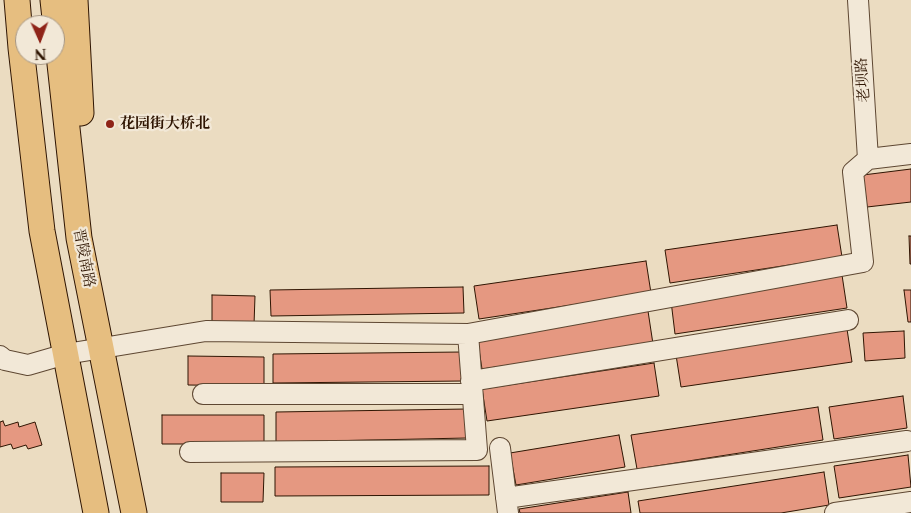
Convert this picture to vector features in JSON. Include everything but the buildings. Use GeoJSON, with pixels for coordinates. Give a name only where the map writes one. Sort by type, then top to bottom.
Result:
{"type":"FeatureCollection","features":[{"type":"Feature","properties":{"kind":"main road"},"geometry":{"type":"LineString","coordinates":[[12,0],[15,16]]}},
{"type":"Feature","properties":{"kind":"main road"},"geometry":{"type":"LineString","coordinates":[[18,0],[19,15]]}},
{"type":"Feature","properties":{"kind":"main road","name":"晋陵南路"},"geometry":{"type":"LineString","coordinates":[[53,0],[79,238],[134,513]]}},
{"type":"Feature","properties":{"kind":"main road"},"geometry":{"type":"LineString","coordinates":[[75,0],[81,123],[79,238]]}},
{"type":"Feature","properties":{"kind":"main road"},"geometry":{"type":"LineString","coordinates":[[23,65],[42,231],[96,513]]}},
{"type":"Feature","properties":{"kind":"street","name":"老坝路"},"geometry":{"type":"LineString","coordinates":[[858,0],[868,159]]}},
{"type":"Feature","properties":{"kind":"street"},"geometry":{"type":"LineString","coordinates":[[0,356],[5,360],[28,365],[66,354],[206,331],[468,334],[863,262],[853,172],[868,159],[911,154]]}},
{"type":"Feature","properties":{"kind":"street"},"geometry":{"type":"LineString","coordinates":[[203,394],[472,387],[848,320]]}},
{"type":"Feature","properties":{"kind":"street"},"geometry":{"type":"LineString","coordinates":[[190,452],[477,450],[468,334]]}},
{"type":"Feature","properties":{"kind":"street"},"geometry":{"type":"LineString","coordinates":[[500,448],[507,505],[907,442]]}},
{"type":"Feature","properties":{"kind":"street"},"geometry":{"type":"LineString","coordinates":[[835,513],[911,502]]}},
{"type":"Feature","properties":{"kind":"place","name":"花园街大桥北"},"geometry":{"type":"Point","coordinates":[110,124]}}]}
